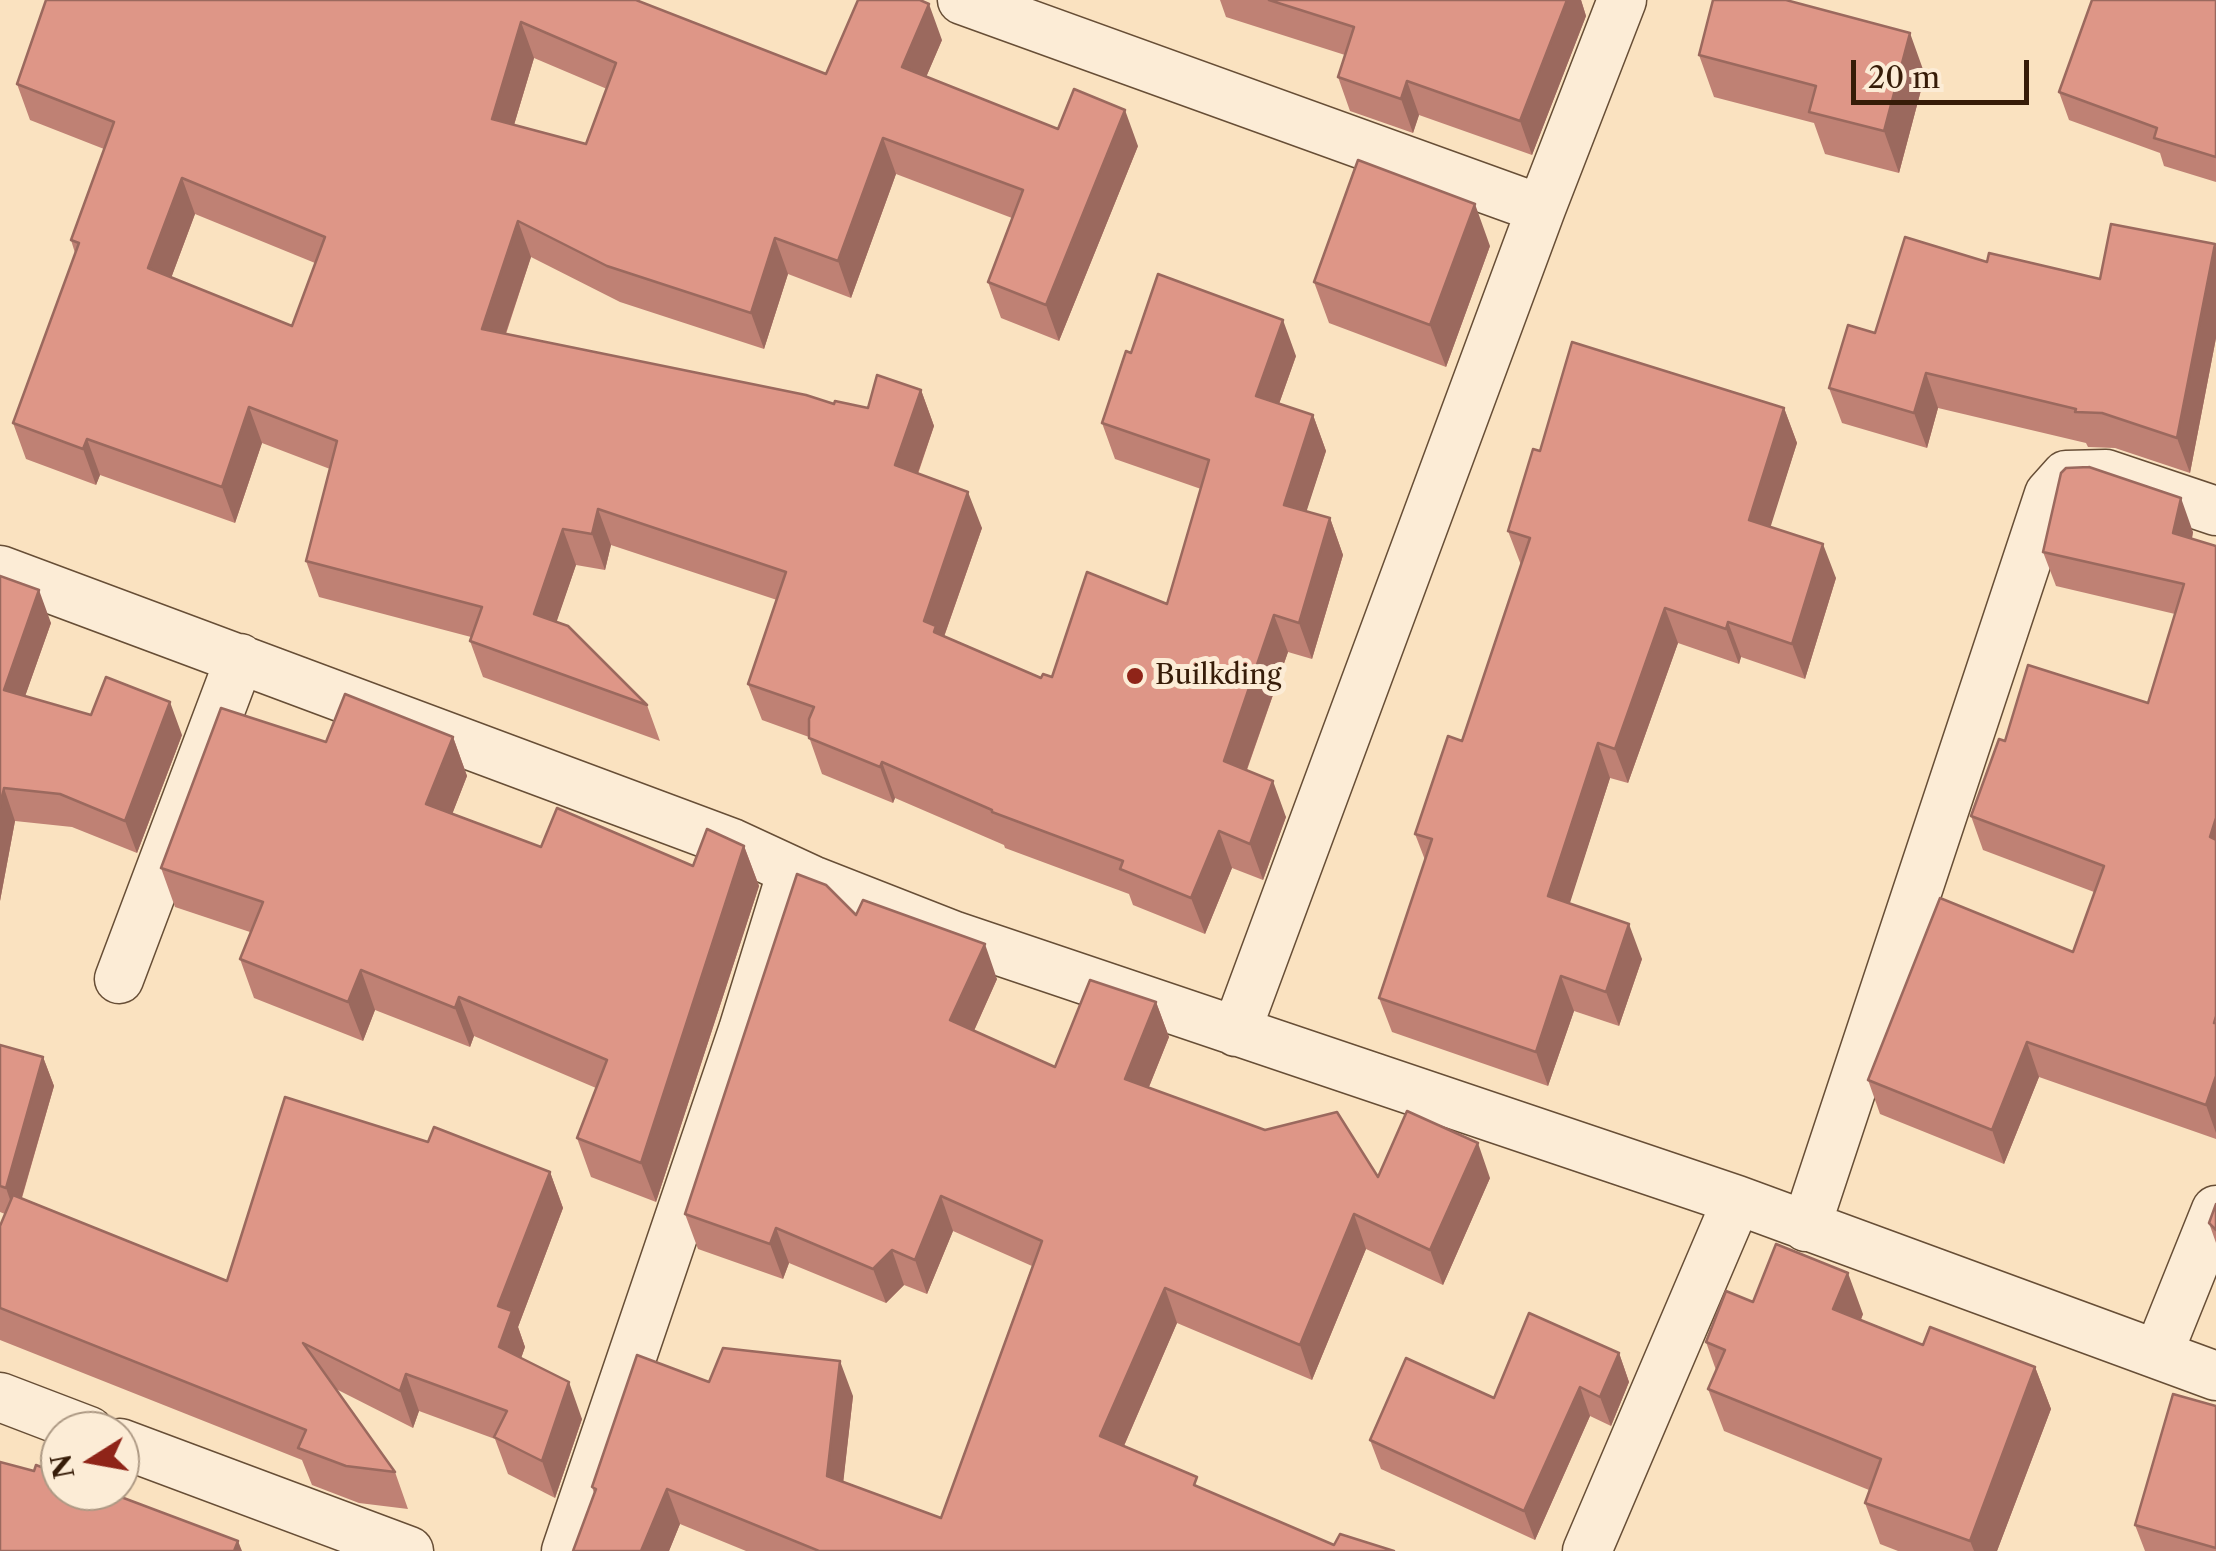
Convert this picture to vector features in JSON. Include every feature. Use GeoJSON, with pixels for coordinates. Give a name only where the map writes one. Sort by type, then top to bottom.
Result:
{"type":"FeatureCollection","features":[{"type":"Feature","properties":{"kind":"street"},"geometry":{"type":"LineString","coordinates":[[962,0],[1541,208]]}},
{"type":"Feature","properties":{"kind":"street"},"geometry":{"type":"LineString","coordinates":[[1236,1032],[1622,0]]}},
{"type":"Feature","properties":{"kind":"street"},"geometry":{"type":"LineString","coordinates":[[1806,1227],[2049,494],[2066,475],[2106,474],[2216,511]]}},
{"type":"Feature","properties":{"kind":"street"},"geometry":{"type":"LineString","coordinates":[[0,570],[732,843],[955,936],[1737,1200],[2216,1376]]}},
{"type":"Feature","properties":{"kind":"street"},"geometry":{"type":"LineString","coordinates":[[119,979],[240,658]]}},
{"type":"Feature","properties":{"kind":"street"},"geometry":{"type":"LineString","coordinates":[[566,1551],[743,1030],[792,870]]}},
{"type":"Feature","properties":{"kind":"street"},"geometry":{"type":"LineString","coordinates":[[1587,1551],[1737,1200]]}},
{"type":"Feature","properties":{"kind":"street"},"geometry":{"type":"LineString","coordinates":[[2158,1354],[2216,1210]]}},
{"type":"Feature","properties":{"kind":"street"},"geometry":{"type":"LineString","coordinates":[[0,1398],[40,1413]]}},
{"type":"Feature","properties":{"kind":"street"},"geometry":{"type":"LineString","coordinates":[[140,1450],[409,1551]]}},
{"type":"Feature","properties":{"kind":"building"},"geometry":{"type":"Polygon","coordinates":[[[46,0],[636,0],[826,74],[858,0],[920,0],[929,4],[902,67],[1058,129],[1074,89],[1125,110],[1046,305],[988,282],[1023,190],[883,138],[838,261],[775,238],[751,313],[607,266],[518,221],[482,329],[834,404],[835,401],[868,408],[877,375],[921,390],[895,465],[968,492],[924,621],[936,626],[934,632],[1041,678],[1043,674],[1052,677],[1087,572],[1167,604],[1209,460],[1102,423],[1158,274],[1283,320],[1256,396],[1313,415],[1284,505],[1330,518],[1299,623],[1274,615],[1224,761],[1273,781],[1250,844],[1219,831],[1191,898],[1120,869],[1123,861],[992,812],[882,762],[880,767],[809,738],[809,719],[814,707],[748,684],[786,572],[598,509],[592,534],[563,529],[534,614],[568,626],[647,705],[470,641],[482,607],[306,561],[337,441],[249,407],[222,487],[87,439],[83,449],[13,423],[79,243],[71,240],[114,122],[17,84],[46,0]],[[521,22],[492,119],[586,144],[616,63],[521,22]],[[182,178],[148,268],[292,326],[325,237],[182,178]]]}},
{"type":"Feature","properties":{"kind":"building"},"geometry":{"type":"Polygon","coordinates":[[[1269,0],[1567,0],[1520,121],[1407,81],[1401,99],[1338,77],[1354,27],[1269,0]]]}},
{"type":"Feature","properties":{"kind":"building"},"geometry":{"type":"Polygon","coordinates":[[[1713,0],[1786,0],[1910,33],[1884,131],[1809,112],[1816,86],[1699,55],[1713,0]]]}},
{"type":"Feature","properties":{"kind":"building"},"geometry":{"type":"Polygon","coordinates":[[[2092,0],[2216,0],[2216,157],[2154,138],[2157,128],[2059,92],[2092,0]]]}},
{"type":"Feature","properties":{"kind":"building"},"geometry":{"type":"Polygon","coordinates":[[[1358,160],[1475,204],[1430,325],[1314,282],[1358,160]]]}},
{"type":"Feature","properties":{"kind":"building"},"geometry":{"type":"Polygon","coordinates":[[[2111,224],[2215,244],[2177,438],[2102,413],[2075,412],[2076,409],[1926,373],[1914,413],[1829,388],[1848,325],[1875,333],[1905,237],[1987,262],[1989,253],[2100,279],[2111,224]]]}},
{"type":"Feature","properties":{"kind":"building"},"geometry":{"type":"Polygon","coordinates":[[[1572,342],[1784,408],[1749,520],[1823,544],[1792,644],[1728,622],[1726,629],[1665,608],[1615,749],[1598,743],[1548,896],[1629,924],[1606,992],[1561,976],[1536,1052],[1379,998],[1432,839],[1415,834],[1448,736],[1462,741],[1530,538],[1508,531],[1533,449],[1540,451],[1572,342]]]}},
{"type":"Feature","properties":{"kind":"building"},"geometry":{"type":"Polygon","coordinates":[[[2089,467],[2181,498],[2173,533],[2216,546],[2216,818],[2210,837],[2216,840],[2216,1076],[2206,1105],[2027,1042],[1992,1130],[1868,1080],[1940,898],[2073,952],[2104,866],[1971,816],[1999,739],[2005,741],[2028,665],[2148,703],[2184,584],[2043,552],[2061,473],[2066,468],[2089,467]]]}},
{"type":"Feature","properties":{"kind":"building"},"geometry":{"type":"Polygon","coordinates":[[[0,576],[39,590],[4,690],[91,715],[106,677],[170,702],[125,821],[60,794],[4,788],[0,807],[0,576]]]}},
{"type":"Feature","properties":{"kind":"building"},"geometry":{"type":"Polygon","coordinates":[[[345,694],[453,737],[426,804],[541,847],[557,808],[693,866],[707,829],[744,846],[641,1163],[577,1138],[607,1060],[459,997],[455,1008],[361,970],[348,1002],[240,959],[263,902],[161,868],[221,708],[326,742],[345,694]]]}},
{"type":"Feature","properties":{"kind":"building"},"geometry":{"type":"Polygon","coordinates":[[[797,874],[826,885],[856,915],[863,900],[985,944],[950,1020],[1055,1067],[1090,980],[1156,1002],[1125,1079],[1265,1130],[1337,1112],[1378,1177],[1407,1111],[1478,1143],[1430,1250],[1354,1214],[1300,1345],[1165,1288],[1100,1436],[1197,1477],[1194,1485],[1334,1545],[1340,1534],[1394,1551],[819,1551],[667,1489],[641,1551],[573,1551],[637,1355],[709,1382],[723,1348],[840,1361],[827,1476],[941,1518],[1042,1241],[941,1196],[915,1260],[892,1250],[873,1269],[776,1228],[770,1244],[685,1214],[797,874]]]}},
{"type":"Feature","properties":{"kind":"building"},"geometry":{"type":"Polygon","coordinates":[[[0,1045],[43,1057],[6,1188],[0,1186],[0,1045]]]}},
{"type":"Feature","properties":{"kind":"building"},"geometry":{"type":"Polygon","coordinates":[[[285,1097],[428,1142],[434,1127],[550,1172],[498,1306],[512,1311],[499,1347],[569,1382],[542,1461],[494,1437],[507,1411],[406,1374],[400,1391],[303,1343],[395,1472],[346,1466],[298,1448],[306,1430],[0,1308],[0,1226],[13,1195],[227,1281],[285,1097]]]}},
{"type":"Feature","properties":{"kind":"building"},"geometry":{"type":"Polygon","coordinates":[[[2216,1204],[2216,1230],[2209,1223],[2216,1204]]]}},
{"type":"Feature","properties":{"kind":"building"},"geometry":{"type":"Polygon","coordinates":[[[1776,1244],[1848,1273],[1833,1309],[1923,1345],[1930,1327],[2035,1367],[1970,1541],[1865,1503],[1881,1459],[1708,1389],[1725,1350],[1706,1342],[1726,1291],[1753,1302],[1776,1244]]]}},
{"type":"Feature","properties":{"kind":"building"},"geometry":{"type":"Polygon","coordinates":[[[1529,1313],[1619,1353],[1600,1397],[1580,1387],[1524,1511],[1370,1440],[1406,1358],[1494,1398],[1529,1313]]]}},
{"type":"Feature","properties":{"kind":"building"},"geometry":{"type":"Polygon","coordinates":[[[2173,1394],[2216,1406],[2216,1548],[2135,1525],[2173,1394]]]}},
{"type":"Feature","properties":{"kind":"building"},"geometry":{"type":"Polygon","coordinates":[[[0,1462],[34,1471],[36,1465],[40,1466],[40,1511],[140,1511],[140,1504],[238,1541],[234,1551],[0,1551],[0,1462]]]}},
{"type":"Feature","properties":{"kind":"place","name":"Builkding"},"geometry":{"type":"Point","coordinates":[1135,676]}}]}
